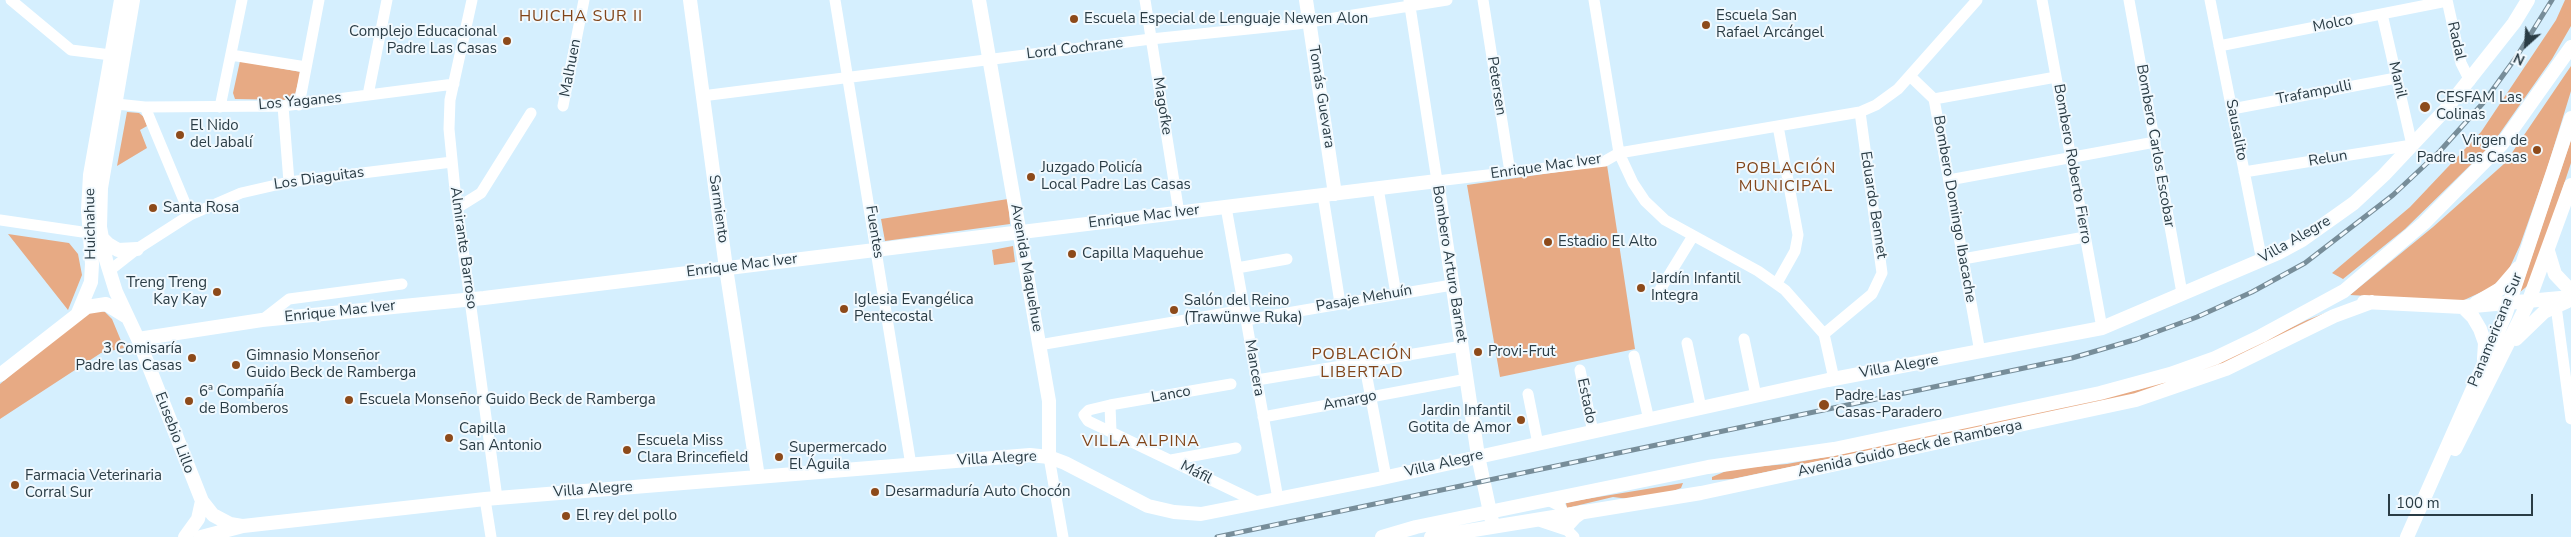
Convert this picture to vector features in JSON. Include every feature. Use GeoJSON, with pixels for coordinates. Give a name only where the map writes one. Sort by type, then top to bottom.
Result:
{"type":"FeatureCollection","features":[{"type":"Feature","properties":{"kind":"main road","name":"Huichahue"},"geometry":{"type":"LineString","coordinates":[[110,104],[111,55],[121,0]]}},
{"type":"Feature","properties":{"kind":"main road","name":"Huichahue"},"geometry":{"type":"LineString","coordinates":[[78,313],[91,282],[95,235],[90,175],[110,104],[133,0]]}},
{"type":"Feature","properties":{"kind":"main road","name":"Sarmiento"},"geometry":{"type":"LineString","coordinates":[[690,0],[726,268],[758,477]]}},
{"type":"Feature","properties":{"kind":"main road","name":"Avenida Maquehue"},"geometry":{"type":"LineString","coordinates":[[979,0],[1039,345],[1050,419],[1049,457]]}},
{"type":"Feature","properties":{"kind":"main road","name":"Tomás Guevara"},"geometry":{"type":"LineString","coordinates":[[1306,0],[1329,195]]}},
{"type":"Feature","properties":{"kind":"main road","name":"Villa Alegre"},"geometry":{"type":"LineString","coordinates":[[201,537],[243,526],[491,498],[1030,455],[1049,457],[1074,467],[1135,501],[1161,510],[1201,514],[1386,478],[1478,456],[1834,379],[2102,328],[2262,261],[2302,240],[2354,203],[2412,145],[2470,81],[2514,23],[2528,0]]}},
{"type":"Feature","properties":{"kind":"main road","name":"Avenida Guido Beck de Ramberga"},"geometry":{"type":"LineString","coordinates":[[1382,537],[1416,527],[1696,469],[1834,449],[2100,393],[2170,374],[2215,358],[2316,308],[2363,276],[2455,194],[2502,144],[2571,47]]}},
{"type":"Feature","properties":{"kind":"main road","name":"Panamericana Sur"},"geometry":{"type":"LineString","coordinates":[[2408,537],[2509,304],[2567,144],[2571,118]]}},
{"type":"Feature","properties":{"kind":"main road","name":"Enrique Mac Iver"},"geometry":{"type":"LineString","coordinates":[[138,339],[262,320],[471,299],[1437,181]]}},
{"type":"Feature","properties":{"kind":"main road","name":"Bombero Arturo Barnet"},"geometry":{"type":"LineString","coordinates":[[1437,181],[1478,456],[1494,526]]}},
{"type":"Feature","properties":{"kind":"main road","name":"Panamericana Sur"},"geometry":{"type":"LineString","coordinates":[[2408,537],[2528,303],[2571,185]]}},
{"type":"Feature","properties":{"kind":"main road","name":"Huichahue"},"geometry":{"type":"LineString","coordinates":[[95,235],[109,272]]}},
{"type":"Feature","properties":{"kind":"main road"},"geometry":{"type":"LineString","coordinates":[[95,235],[118,250],[137,249]]}},
{"type":"Feature","properties":{"kind":"main road"},"geometry":{"type":"LineString","coordinates":[[2548,251],[2555,274],[2571,291]]}},
{"type":"Feature","properties":{"kind":"main road"},"geometry":{"type":"LineString","coordinates":[[2483,367],[2485,351],[2483,336],[2473,317],[2463,307],[2482,300],[2500,289],[2524,261]]}},
{"type":"Feature","properties":{"kind":"main road","name":"Eusebio Lillo"},"geometry":{"type":"LineString","coordinates":[[109,272],[138,339],[202,501]]}},
{"type":"Feature","properties":{"kind":"main road","name":"Avenida Guido Beck de Ramberga"},"geometry":{"type":"LineString","coordinates":[[2316,308],[2340,302],[2463,307],[2571,298]]}},
{"type":"Feature","properties":{"kind":"main road"},"geometry":{"type":"LineString","coordinates":[[2505,351],[2535,319],[2571,298]]}},
{"type":"Feature","properties":{"kind":"main road","name":"Avenida Guido Beck de Ramberga"},"geometry":{"type":"LineString","coordinates":[[1568,526],[1575,517],[1588,510],[1701,493],[2136,400],[2226,369],[2334,316],[2372,302]]}},
{"type":"Feature","properties":{"kind":"main road"},"geometry":{"type":"LineString","coordinates":[[0,375],[78,313],[91,305],[100,303],[118,310],[128,317]]}},
{"type":"Feature","properties":{"kind":"main road"},"geometry":{"type":"LineString","coordinates":[[1696,469],[1701,493]]}},
{"type":"Feature","properties":{"kind":"main road","name":"Villa Alegre"},"geometry":{"type":"LineString","coordinates":[[202,501],[208,510],[221,520],[243,526]]}},
{"type":"Feature","properties":{"kind":"main road"},"geometry":{"type":"LineString","coordinates":[[185,537],[198,519],[202,501]]}},
{"type":"Feature","properties":{"kind":"main road"},"geometry":{"type":"LineString","coordinates":[[1431,537],[1446,536],[1532,520],[1568,526]]}},
{"type":"Feature","properties":{"kind":"street"},"geometry":{"type":"LineString","coordinates":[[11,0],[70,50],[111,55]]}},
{"type":"Feature","properties":{"kind":"street"},"geometry":{"type":"LineString","coordinates":[[220,107],[242,0]]}},
{"type":"Feature","properties":{"kind":"street"},"geometry":{"type":"LineString","coordinates":[[299,105],[319,0]]}},
{"type":"Feature","properties":{"kind":"street"},"geometry":{"type":"LineString","coordinates":[[368,95],[387,0]]}},
{"type":"Feature","properties":{"kind":"street","name":"Almirante Barroso"},"geometry":{"type":"LineString","coordinates":[[472,0],[454,84],[449,119],[452,162],[471,299],[491,498],[491,537]]}},
{"type":"Feature","properties":{"kind":"street","name":"Malhuen"},"geometry":{"type":"LineString","coordinates":[[563,106],[584,0]]}},
{"type":"Feature","properties":{"kind":"street","name":"Fuentes"},"geometry":{"type":"LineString","coordinates":[[836,0],[910,465]]}},
{"type":"Feature","properties":{"kind":"street","name":"Magofke"},"geometry":{"type":"LineString","coordinates":[[1145,0],[1179,213]]}},
{"type":"Feature","properties":{"kind":"street","name":"Lord Cochrane"},"geometry":{"type":"LineString","coordinates":[[702,96],[1151,39],[1309,22],[1409,3],[1447,0]]}},
{"type":"Feature","properties":{"kind":"street","name":"Petersen"},"geometry":{"type":"LineString","coordinates":[[1483,0],[1510,172]]}},
{"type":"Feature","properties":{"kind":"street"},"geometry":{"type":"LineString","coordinates":[[1594,0],[1619,153],[1645,201],[1666,220],[1777,283],[1824,334],[1834,379]]}},
{"type":"Feature","properties":{"kind":"street","name":"Enrique Mac Iver"},"geometry":{"type":"LineString","coordinates":[[1437,181],[1605,161],[1619,153],[1860,112],[1884,101],[1910,76],[1977,0]]}},
{"type":"Feature","properties":{"kind":"street","name":"Bombero Roberto Fierro"},"geometry":{"type":"LineString","coordinates":[[2042,0],[2102,328]]}},
{"type":"Feature","properties":{"kind":"street","name":"Bombero Carlos Escobar"},"geometry":{"type":"LineString","coordinates":[[2129,0],[2182,293]]}},
{"type":"Feature","properties":{"kind":"street","name":"Sausalito"},"geometry":{"type":"LineString","coordinates":[[2210,0],[2262,261]]}},
{"type":"Feature","properties":{"kind":"street","name":"Molco"},"geometry":{"type":"LineString","coordinates":[[2220,46],[2447,1]]}},
{"type":"Feature","properties":{"kind":"street","name":"Radal"},"geometry":{"type":"LineString","coordinates":[[2447,1],[2461,63],[2470,81]]}},
{"type":"Feature","properties":{"kind":"street","name":"Bombero Arturo Barnet"},"geometry":{"type":"LineString","coordinates":[[1409,3],[1437,181]]}},
{"type":"Feature","properties":{"kind":"street","name":"Manil"},"geometry":{"type":"LineString","coordinates":[[2382,14],[2412,145]]}},
{"type":"Feature","properties":{"kind":"street"},"geometry":{"type":"LineString","coordinates":[[231,55],[306,67]]}},
{"type":"Feature","properties":{"kind":"street","name":"Bombero Domingo Ibacache"},"geometry":{"type":"LineString","coordinates":[[1910,76],[1934,99],[1980,352]]}},
{"type":"Feature","properties":{"kind":"street"},"geometry":{"type":"LineString","coordinates":[[1934,99],[2056,77]]}},
{"type":"Feature","properties":{"kind":"street","name":"Trafampulli"},"geometry":{"type":"LineString","coordinates":[[2232,109],[2396,78]]}},
{"type":"Feature","properties":{"kind":"street","name":"Los Yaganes"},"geometry":{"type":"LineString","coordinates":[[146,107],[299,105],[454,84]]}},
{"type":"Feature","properties":{"kind":"street"},"geometry":{"type":"LineString","coordinates":[[110,104],[146,107],[190,215]]}},
{"type":"Feature","properties":{"kind":"street"},"geometry":{"type":"LineString","coordinates":[[283,106],[289,182]]}},
{"type":"Feature","properties":{"kind":"street","name":"Eduardo Bennet"},"geometry":{"type":"LineString","coordinates":[[1824,334],[1872,294],[1882,273],[1860,112]]}},
{"type":"Feature","properties":{"kind":"street"},"geometry":{"type":"LineString","coordinates":[[458,208],[481,193],[531,113]]}},
{"type":"Feature","properties":{"kind":"street"},"geometry":{"type":"LineString","coordinates":[[1777,283],[1794,251],[1798,235],[1778,126]]}},
{"type":"Feature","properties":{"kind":"street"},"geometry":{"type":"LineString","coordinates":[[1949,180],[2155,142]]}},
{"type":"Feature","properties":{"kind":"street","name":"Relun"},"geometry":{"type":"LineString","coordinates":[[2244,172],[2412,145]]}},
{"type":"Feature","properties":{"kind":"street","name":"Los Diaguitas"},"geometry":{"type":"LineString","coordinates":[[109,272],[137,249],[190,215],[241,193],[289,182],[452,162]]}},
{"type":"Feature","properties":{"kind":"street"},"geometry":{"type":"LineString","coordinates":[[1378,188],[1396,294]]}},
{"type":"Feature","properties":{"kind":"street"},"geometry":{"type":"LineString","coordinates":[[1329,195],[1340,303]]}},
{"type":"Feature","properties":{"kind":"street","name":"Mancera"},"geometry":{"type":"LineString","coordinates":[[1226,207],[1278,499]]}},
{"type":"Feature","properties":{"kind":"street"},"geometry":{"type":"LineString","coordinates":[[0,220],[95,235]]}},
{"type":"Feature","properties":{"kind":"street"},"geometry":{"type":"LineString","coordinates":[[1658,293],[1693,236]]}},
{"type":"Feature","properties":{"kind":"street"},"geometry":{"type":"LineString","coordinates":[[1963,259],[2085,237]]}},
{"type":"Feature","properties":{"kind":"street"},"geometry":{"type":"LineString","coordinates":[[1237,268],[1286,259]]}},
{"type":"Feature","properties":{"kind":"street","name":"Enrique Mac Iver"},"geometry":{"type":"LineString","coordinates":[[262,320],[289,299],[402,284]]}},
{"type":"Feature","properties":{"kind":"street","name":"Pasaje Mehuín"},"geometry":{"type":"LineString","coordinates":[[1039,345],[1340,303],[1452,284]]}},
{"type":"Feature","properties":{"kind":"street"},"geometry":{"type":"LineString","coordinates":[[2556,306],[2571,418]]}},
{"type":"Feature","properties":{"kind":"street"},"geometry":{"type":"LineString","coordinates":[[1744,339],[1756,396]]}},
{"type":"Feature","properties":{"kind":"street"},"geometry":{"type":"LineString","coordinates":[[1687,343],[1701,408]]}},
{"type":"Feature","properties":{"kind":"street"},"geometry":{"type":"LineString","coordinates":[[1257,380],[1462,346]]}},
{"type":"Feature","properties":{"kind":"street"},"geometry":{"type":"LineString","coordinates":[[1634,356],[1649,420]]}},
{"type":"Feature","properties":{"kind":"street"},"geometry":{"type":"LineString","coordinates":[[1364,362],[1386,478]]}},
{"type":"Feature","properties":{"kind":"street","name":"Estado"},"geometry":{"type":"LineString","coordinates":[[1580,370],[1593,432]]}},
{"type":"Feature","properties":{"kind":"street","name":"Amargo"},"geometry":{"type":"LineString","coordinates":[[1263,417],[1467,379]]}},
{"type":"Feature","properties":{"kind":"street","name":"Lanco"},"geometry":{"type":"LineString","coordinates":[[1084,415],[1090,410],[1110,405],[1231,384]]}},
{"type":"Feature","properties":{"kind":"street"},"geometry":{"type":"LineString","coordinates":[[1528,394],[1538,444]]}},
{"type":"Feature","properties":{"kind":"street"},"geometry":{"type":"LineString","coordinates":[[1110,405],[1111,432]]}},
{"type":"Feature","properties":{"kind":"street","name":"Máfil"},"geometry":{"type":"LineString","coordinates":[[1084,415],[1088,421],[1257,502]]}},
{"type":"Feature","properties":{"kind":"street"},"geometry":{"type":"LineString","coordinates":[[1171,460],[1236,448]]}},
{"type":"Feature","properties":{"kind":"street","name":"Avenida Maquehue"},"geometry":{"type":"LineString","coordinates":[[1049,457],[1063,537]]}},
{"type":"Feature","properties":{"kind":"street"},"geometry":{"type":"LineString","coordinates":[[1548,500],[1560,506],[1568,526]]}},
{"type":"Feature","properties":{"kind":"shaded area"},"geometry":{"type":"Polygon","coordinates":[[[2565,0],[2571,0],[2571,26],[2552,59],[2493,143],[2405,229],[2343,279],[2332,273],[2410,207],[2481,132],[2556,20],[2565,0]]]}},
{"type":"Feature","properties":{"kind":"shaded area"},"geometry":{"type":"Polygon","coordinates":[[[240,61],[301,72],[294,98],[292,100],[235,99],[233,93],[240,61]]]}},
{"type":"Feature","properties":{"kind":"shaded area"},"geometry":{"type":"Polygon","coordinates":[[[2571,66],[2571,91],[2547,169],[2520,245],[2509,269],[2501,279],[2490,288],[2462,301],[2350,295],[2433,227],[2505,163],[2571,66]]]}},
{"type":"Feature","properties":{"kind":"shaded area"},"geometry":{"type":"Polygon","coordinates":[[[127,112],[139,113],[144,117],[147,126],[140,130],[147,148],[117,166],[127,112]]]}},
{"type":"Feature","properties":{"kind":"shaded area"},"geometry":{"type":"Polygon","coordinates":[[[2571,140],[2571,163],[2531,283],[2520,292],[2571,140]]]}},
{"type":"Feature","properties":{"kind":"shaded area","name":"Estadio El Alto"},"geometry":{"type":"Polygon","coordinates":[[[1607,165],[1635,349],[1500,377],[1467,185],[1607,165]]]}},
{"type":"Feature","properties":{"kind":"shaded area"},"geometry":{"type":"Polygon","coordinates":[[[1008,199],[1010,224],[885,241],[881,219],[1008,199]]]}},
{"type":"Feature","properties":{"kind":"shaded area"},"geometry":{"type":"Polygon","coordinates":[[[8,234],[69,243],[78,254],[82,275],[68,310],[8,234]]]}},
{"type":"Feature","properties":{"kind":"shaded area"},"geometry":{"type":"Polygon","coordinates":[[[1013,246],[1015,262],[994,265],[992,250],[1013,246]]]}},
{"type":"Feature","properties":{"kind":"shaded area"},"geometry":{"type":"Polygon","coordinates":[[[2341,307],[2238,359],[2142,394],[1732,479],[1712,480],[1712,477],[1731,469],[1787,464],[1837,455],[2141,389],[2241,352],[2307,320],[2341,307]]]}},
{"type":"Feature","properties":{"kind":"shaded area"},"geometry":{"type":"Polygon","coordinates":[[[97,310],[105,312],[112,319],[124,348],[101,353],[0,419],[0,384],[82,315],[97,310]]]}},
{"type":"Feature","properties":{"kind":"shaded area"},"geometry":{"type":"Polygon","coordinates":[[[1683,483],[1681,488],[1668,493],[1629,499],[1613,497],[1567,508],[1566,503],[1574,501],[1683,483]]]}},
{"type":"Feature","properties":{"kind":"railway"},"geometry":{"type":"LineString","coordinates":[[1217,537],[2072,358],[2137,339],[2197,317],[2252,292],[2305,263],[2393,195],[2440,151],[2483,103],[2517,56],[2552,0]]}},
{"type":"Feature","properties":{"kind":"place","name":"Escuela Especial de Lenguaje Newen Alon"},"geometry":{"type":"Point","coordinates":[1074,19]}},
{"type":"Feature","properties":{"kind":"place","name":"Escuela San Rafael Arcángel"},"geometry":{"type":"Point","coordinates":[1706,25]}},
{"type":"Feature","properties":{"kind":"place","name":"Complejo Educacional Padre Las Casas"},"geometry":{"type":"Point","coordinates":[507,41]}},
{"type":"Feature","properties":{"kind":"place","name":"CESFAM Las Colinas"},"geometry":{"type":"Point","coordinates":[2425,107]}},
{"type":"Feature","properties":{"kind":"place","name":"El Nido del Jabalí"},"geometry":{"type":"Point","coordinates":[180,135]}},
{"type":"Feature","properties":{"kind":"place","name":"Virgen de Padre Las Casas"},"geometry":{"type":"Point","coordinates":[2537,150]}},
{"type":"Feature","properties":{"kind":"place","name":"Juzgado Policía Local Padre Las Casas"},"geometry":{"type":"Point","coordinates":[1031,177]}},
{"type":"Feature","properties":{"kind":"place","name":"Santa Rosa"},"geometry":{"type":"Point","coordinates":[153,208]}},
{"type":"Feature","properties":{"kind":"place","name":"Estadio El Alto"},"geometry":{"type":"Point","coordinates":[1548,242]}},
{"type":"Feature","properties":{"kind":"place","name":"Capilla Maquehue"},"geometry":{"type":"Point","coordinates":[1072,254]}},
{"type":"Feature","properties":{"kind":"place","name":"Jardín Infantil Integra"},"geometry":{"type":"Point","coordinates":[1641,288]}},
{"type":"Feature","properties":{"kind":"place","name":"Treng Treng Kay Kay"},"geometry":{"type":"Point","coordinates":[217,292]}},
{"type":"Feature","properties":{"kind":"place","name":"Iglesia Evangélica Pentecostal"},"geometry":{"type":"Point","coordinates":[844,309]}},
{"type":"Feature","properties":{"kind":"place","name":"Salón del Reino (Trawünwe Ruka)"},"geometry":{"type":"Point","coordinates":[1174,310]}},
{"type":"Feature","properties":{"kind":"place","name":"Provi-Frut"},"geometry":{"type":"Point","coordinates":[1478,352]}},
{"type":"Feature","properties":{"kind":"place","name":"3 Comisaría Padre las Casas"},"geometry":{"type":"Point","coordinates":[192,358]}},
{"type":"Feature","properties":{"kind":"place","name":"Gimnasio Monseñor Guido Beck de Ramberga"},"geometry":{"type":"Point","coordinates":[236,365]}},
{"type":"Feature","properties":{"kind":"place","name":"Escuela Monseñor Guido Beck de Ramberga"},"geometry":{"type":"Point","coordinates":[349,400]}},
{"type":"Feature","properties":{"kind":"place","name":"6ª Compañía de Bomberos"},"geometry":{"type":"Point","coordinates":[189,401]}},
{"type":"Feature","properties":{"kind":"place","name":"Padre Las Casas-Paradero"},"geometry":{"type":"Point","coordinates":[1824,405]}},
{"type":"Feature","properties":{"kind":"place","name":"Jardin Infantil Gotita de Amor"},"geometry":{"type":"Point","coordinates":[1521,420]}},
{"type":"Feature","properties":{"kind":"place","name":"Capilla San Antonio"},"geometry":{"type":"Point","coordinates":[449,438]}},
{"type":"Feature","properties":{"kind":"place","name":"Escuela Miss Clara Brincefield"},"geometry":{"type":"Point","coordinates":[627,450]}},
{"type":"Feature","properties":{"kind":"place","name":"Supermercado El Águila"},"geometry":{"type":"Point","coordinates":[779,457]}},
{"type":"Feature","properties":{"kind":"place","name":"Farmacia Veterinaria Corral Sur"},"geometry":{"type":"Point","coordinates":[15,485]}},
{"type":"Feature","properties":{"kind":"place","name":"Desarmaduría Auto Chocón"},"geometry":{"type":"Point","coordinates":[875,492]}},
{"type":"Feature","properties":{"kind":"place","name":"El rey del pollo"},"geometry":{"type":"Point","coordinates":[566,516]}},
{"type":"Feature","properties":{"kind":"district","name":"HUICHA SUR II"},"geometry":{"type":"Point","coordinates":[581,17]}},
{"type":"Feature","properties":{"kind":"district","name":"POBLACIÓN MUNICIPAL"},"geometry":{"type":"Point","coordinates":[1786,178]}},
{"type":"Feature","properties":{"kind":"district","name":"POBLACIÓN LIBERTAD"},"geometry":{"type":"Point","coordinates":[1362,364]}},
{"type":"Feature","properties":{"kind":"district","name":"VILLA ALPINA"},"geometry":{"type":"Point","coordinates":[1141,442]}}]}
